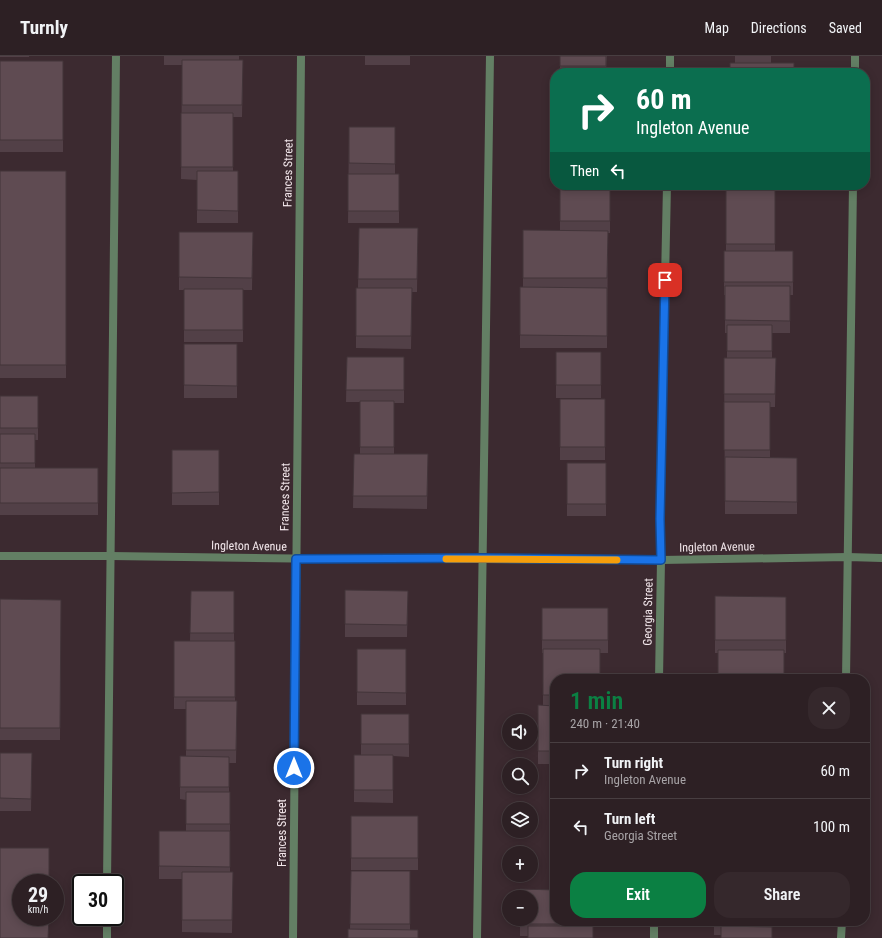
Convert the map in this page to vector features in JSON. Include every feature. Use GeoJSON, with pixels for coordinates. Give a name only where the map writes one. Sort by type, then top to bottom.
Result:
{"type":"FeatureCollection","features":[{"type":"Feature","properties":{"kind":"street"},"geometry":{"type":"LineString","coordinates":[[107,874],[116,56]]}},
{"type":"Feature","properties":{"kind":"street","name":"Frances Street"},"geometry":{"type":"LineString","coordinates":[[293,938],[301,56]]}},
{"type":"Feature","properties":{"kind":"street"},"geometry":{"type":"LineString","coordinates":[[477,938],[490,56]]}},
{"type":"Feature","properties":{"kind":"street"},"geometry":{"type":"LineString","coordinates":[[670,56],[670,68]]}},
{"type":"Feature","properties":{"kind":"street"},"geometry":{"type":"LineString","coordinates":[[855,56],[855,68]]}},
{"type":"Feature","properties":{"kind":"street","name":"Georgia Street"},"geometry":{"type":"LineString","coordinates":[[659,674],[661,560],[660,519],[667,190]]}},
{"type":"Feature","properties":{"kind":"street"},"geometry":{"type":"LineString","coordinates":[[846,674],[853,190]]}},
{"type":"Feature","properties":{"kind":"street","name":"Ingleton Avenue"},"geometry":{"type":"LineString","coordinates":[[0,556],[296,559],[483,558],[661,560],[848,557],[882,558]]}},
{"type":"Feature","properties":{"kind":"street"},"geometry":{"type":"LineString","coordinates":[[107,926],[107,938]]}},
{"type":"Feature","properties":{"kind":"street"},"geometry":{"type":"LineString","coordinates":[[654,926],[654,938]]}},
{"type":"Feature","properties":{"kind":"street"},"geometry":{"type":"LineString","coordinates":[[842,926],[842,938]]}},
{"type":"Feature","properties":{"kind":"building"},"geometry":{"type":"Polygon","coordinates":[[[560,56],[606,56],[606,66],[560,66],[560,56]]]}},
{"type":"Feature","properties":{"kind":"building"},"geometry":{"type":"Polygon","coordinates":[[[182,60],[243,60],[242,105],[182,105],[182,60]]]}},
{"type":"Feature","properties":{"kind":"building"},"geometry":{"type":"Polygon","coordinates":[[[0,61],[63,61],[63,140],[0,140],[0,61]]]}},
{"type":"Feature","properties":{"kind":"building"},"geometry":{"type":"Polygon","coordinates":[[[730,63],[794,63],[794,68],[730,68],[730,63]]]}},
{"type":"Feature","properties":{"kind":"building"},"geometry":{"type":"Polygon","coordinates":[[[181,113],[233,113],[233,167],[181,167],[181,113]]]}},
{"type":"Feature","properties":{"kind":"building"},"geometry":{"type":"Polygon","coordinates":[[[349,127],[395,127],[395,164],[349,163],[349,127]]]}},
{"type":"Feature","properties":{"kind":"building"},"geometry":{"type":"Polygon","coordinates":[[[0,171],[66,171],[66,365],[0,365],[0,171]]]}},
{"type":"Feature","properties":{"kind":"building"},"geometry":{"type":"Polygon","coordinates":[[[197,171],[238,171],[238,211],[197,210],[197,171]]]}},
{"type":"Feature","properties":{"kind":"building"},"geometry":{"type":"Polygon","coordinates":[[[348,174],[399,174],[399,211],[348,211],[348,174]]]}},
{"type":"Feature","properties":{"kind":"building"},"geometry":{"type":"Polygon","coordinates":[[[560,190],[610,190],[610,221],[560,221],[560,190]]]}},
{"type":"Feature","properties":{"kind":"building"},"geometry":{"type":"Polygon","coordinates":[[[726,190],[775,190],[775,244],[726,244],[726,190]]]}},
{"type":"Feature","properties":{"kind":"building"},"geometry":{"type":"Polygon","coordinates":[[[359,228],[418,228],[417,279],[358,279],[359,228]]]}},
{"type":"Feature","properties":{"kind":"building"},"geometry":{"type":"Polygon","coordinates":[[[523,230],[608,231],[607,278],[523,278],[523,230]]]}},
{"type":"Feature","properties":{"kind":"building"},"geometry":{"type":"Polygon","coordinates":[[[179,232],[253,232],[252,278],[179,277],[179,232]]]}},
{"type":"Feature","properties":{"kind":"building"},"geometry":{"type":"Polygon","coordinates":[[[724,251],[793,251],[793,282],[724,282],[724,251]]]}},
{"type":"Feature","properties":{"kind":"building"},"geometry":{"type":"Polygon","coordinates":[[[725,286],[790,286],[790,321],[725,320],[725,286]]]}},
{"type":"Feature","properties":{"kind":"building"},"geometry":{"type":"Polygon","coordinates":[[[520,287],[607,288],[607,336],[520,335],[520,287]]]}},
{"type":"Feature","properties":{"kind":"building"},"geometry":{"type":"Polygon","coordinates":[[[356,288],[412,288],[411,336],[356,336],[356,288]]]}},
{"type":"Feature","properties":{"kind":"building"},"geometry":{"type":"Polygon","coordinates":[[[184,289],[243,289],[243,330],[184,330],[184,289]]]}},
{"type":"Feature","properties":{"kind":"building"},"geometry":{"type":"Polygon","coordinates":[[[727,325],[772,325],[772,351],[727,351],[727,325]]]}},
{"type":"Feature","properties":{"kind":"building"},"geometry":{"type":"Polygon","coordinates":[[[184,344],[237,344],[237,386],[184,385],[184,344]]]}},
{"type":"Feature","properties":{"kind":"building"},"geometry":{"type":"Polygon","coordinates":[[[556,352],[601,352],[601,385],[556,385],[556,352]]]}},
{"type":"Feature","properties":{"kind":"building"},"geometry":{"type":"Polygon","coordinates":[[[347,357],[404,357],[404,390],[346,390],[347,357]]]}},
{"type":"Feature","properties":{"kind":"building"},"geometry":{"type":"Polygon","coordinates":[[[724,358],[776,358],[775,394],[724,394],[724,358]]]}},
{"type":"Feature","properties":{"kind":"building"},"geometry":{"type":"Polygon","coordinates":[[[0,396],[38,396],[38,428],[0,428],[0,396]]]}},
{"type":"Feature","properties":{"kind":"building"},"geometry":{"type":"Polygon","coordinates":[[[560,399],[605,399],[605,447],[560,447],[560,399]]]}},
{"type":"Feature","properties":{"kind":"building"},"geometry":{"type":"Polygon","coordinates":[[[360,401],[394,401],[394,447],[360,447],[360,401]]]}},
{"type":"Feature","properties":{"kind":"building"},"geometry":{"type":"Polygon","coordinates":[[[724,402],[770,402],[770,450],[724,450],[724,402]]]}},
{"type":"Feature","properties":{"kind":"building"},"geometry":{"type":"Polygon","coordinates":[[[0,434],[35,434],[35,463],[0,463],[0,434]]]}},
{"type":"Feature","properties":{"kind":"building"},"geometry":{"type":"Polygon","coordinates":[[[172,450],[219,450],[219,492],[172,493],[172,450]]]}},
{"type":"Feature","properties":{"kind":"building"},"geometry":{"type":"Polygon","coordinates":[[[354,454],[428,454],[427,496],[353,496],[354,454]]]}},
{"type":"Feature","properties":{"kind":"building"},"geometry":{"type":"Polygon","coordinates":[[[725,457],[797,458],[797,502],[725,501],[725,457]]]}},
{"type":"Feature","properties":{"kind":"building"},"geometry":{"type":"Polygon","coordinates":[[[567,463],[606,463],[606,504],[567,504],[567,463]]]}},
{"type":"Feature","properties":{"kind":"building"},"geometry":{"type":"Polygon","coordinates":[[[0,468],[98,468],[98,503],[0,503],[0,468]]]}},
{"type":"Feature","properties":{"kind":"building"},"geometry":{"type":"Polygon","coordinates":[[[345,590],[408,591],[407,625],[345,624],[345,590]]]}},
{"type":"Feature","properties":{"kind":"building"},"geometry":{"type":"Polygon","coordinates":[[[191,591],[234,591],[234,633],[190,633],[191,591]]]}},
{"type":"Feature","properties":{"kind":"building"},"geometry":{"type":"Polygon","coordinates":[[[715,596],[786,597],[786,640],[715,640],[715,596]]]}},
{"type":"Feature","properties":{"kind":"building"},"geometry":{"type":"Polygon","coordinates":[[[0,599],[61,600],[60,728],[0,728],[0,599]]]}},
{"type":"Feature","properties":{"kind":"building"},"geometry":{"type":"Polygon","coordinates":[[[542,608],[608,608],[608,640],[542,640],[542,608]]]}},
{"type":"Feature","properties":{"kind":"building"},"geometry":{"type":"Polygon","coordinates":[[[174,641],[235,641],[235,697],[174,697],[174,641]]]}},
{"type":"Feature","properties":{"kind":"building"},"geometry":{"type":"Polygon","coordinates":[[[357,649],[406,649],[406,693],[357,692],[357,649]]]}},
{"type":"Feature","properties":{"kind":"building"},"geometry":{"type":"Polygon","coordinates":[[[543,649],[600,649],[600,674],[550,674],[550,695],[543,695],[543,649]]]}},
{"type":"Feature","properties":{"kind":"building"},"geometry":{"type":"Polygon","coordinates":[[[718,650],[784,650],[784,674],[718,674],[718,650]]]}},
{"type":"Feature","properties":{"kind":"building"},"geometry":{"type":"Polygon","coordinates":[[[186,701],[237,701],[236,750],[186,750],[186,701]]]}},
{"type":"Feature","properties":{"kind":"building"},"geometry":{"type":"Polygon","coordinates":[[[538,705],[550,706],[550,751],[538,751],[538,705]]]}},
{"type":"Feature","properties":{"kind":"building"},"geometry":{"type":"Polygon","coordinates":[[[361,714],[409,714],[409,744],[361,744],[361,714]]]}},
{"type":"Feature","properties":{"kind":"building"},"geometry":{"type":"Polygon","coordinates":[[[0,753],[32,753],[31,799],[0,798],[0,753]]]}},
{"type":"Feature","properties":{"kind":"building"},"geometry":{"type":"Polygon","coordinates":[[[354,755],[393,755],[393,790],[354,790],[354,755]]]}},
{"type":"Feature","properties":{"kind":"building"},"geometry":{"type":"Polygon","coordinates":[[[180,756],[229,757],[229,787],[180,787],[180,756]]]}},
{"type":"Feature","properties":{"kind":"building"},"geometry":{"type":"Polygon","coordinates":[[[186,792],[230,792],[230,824],[186,824],[186,792]]]}},
{"type":"Feature","properties":{"kind":"building"},"geometry":{"type":"Polygon","coordinates":[[[351,816],[418,816],[418,858],[351,858],[351,816]]]}},
{"type":"Feature","properties":{"kind":"building"},"geometry":{"type":"Polygon","coordinates":[[[159,831],[230,831],[230,867],[159,866],[159,831]]]}},
{"type":"Feature","properties":{"kind":"building"},"geometry":{"type":"Polygon","coordinates":[[[0,848],[49,848],[49,874],[12,874],[12,926],[49,926],[48,938],[0,938],[0,848]]]}},
{"type":"Feature","properties":{"kind":"building"},"geometry":{"type":"Polygon","coordinates":[[[351,871],[410,871],[410,924],[350,924],[351,871]]]}},
{"type":"Feature","properties":{"kind":"building"},"geometry":{"type":"Polygon","coordinates":[[[182,872],[233,872],[232,920],[182,920],[182,872]]]}},
{"type":"Feature","properties":{"kind":"building"},"geometry":{"type":"Polygon","coordinates":[[[520,889],[550,890],[550,924],[538,924],[538,890],[520,889]]]}},
{"type":"Feature","properties":{"kind":"building"},"geometry":{"type":"Polygon","coordinates":[[[528,926],[593,926],[593,938],[528,938],[528,926]]]}},
{"type":"Feature","properties":{"kind":"building"},"geometry":{"type":"Polygon","coordinates":[[[721,926],[772,927],[772,938],[721,938],[721,926]]]}},
{"type":"Feature","properties":{"kind":"building"},"geometry":{"type":"Polygon","coordinates":[[[348,929],[418,930],[418,938],[348,938],[348,929]]]}},
{"type":"Feature","properties":{"kind":"slow traffic"},"geometry":{"type":"LineString","coordinates":[[446,559],[483,558],[617,560]]}},
{"type":"Feature","properties":{"kind":"route"},"geometry":{"type":"LineString","coordinates":[[294,768],[296,559],[483,558],[661,560],[660,519],[665,280]]}}]}
